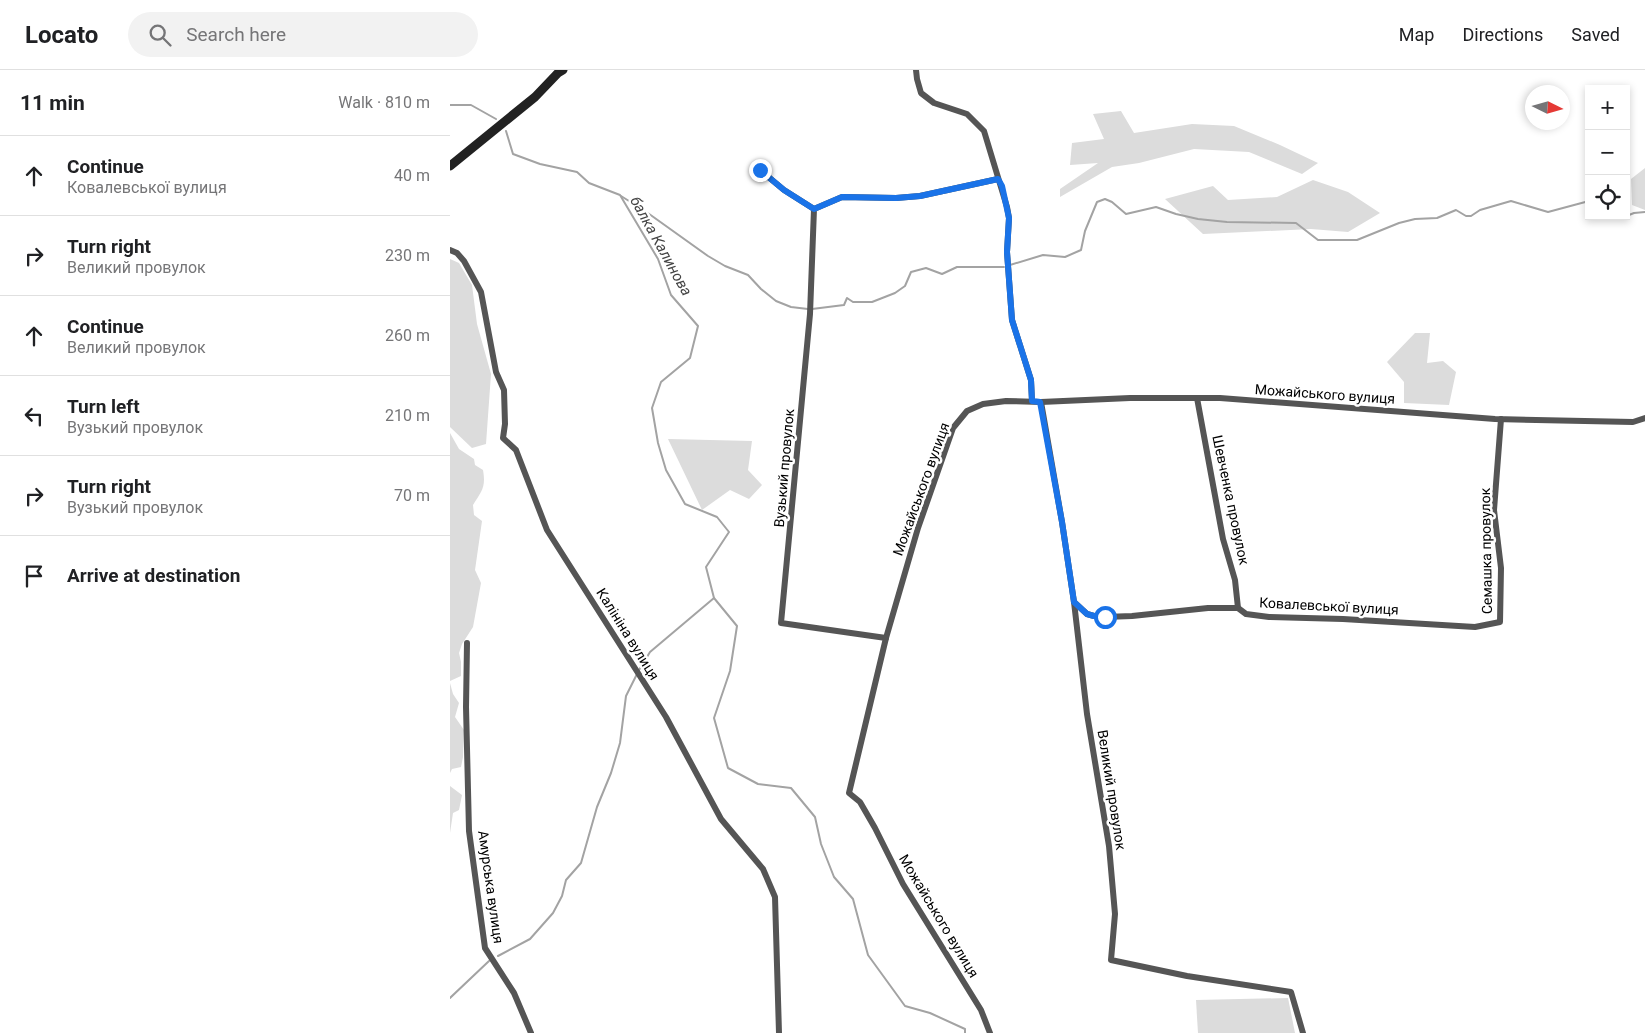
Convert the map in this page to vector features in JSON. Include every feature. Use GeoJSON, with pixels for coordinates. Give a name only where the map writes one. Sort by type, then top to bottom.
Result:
{"type":"FeatureCollection","features":[{"type":"Feature","properties":{"kind":"main road"},"geometry":{"type":"LineString","coordinates":[[450,166],[528,103],[558,73],[564,70]]}},
{"type":"Feature","properties":{"kind":"street"},"geometry":{"type":"LineString","coordinates":[[916,70],[921,93],[934,103],[967,114],[984,131],[998,179],[1002,186],[1009,218],[1007,252],[1012,320],[1031,380],[1032,401]]}},
{"type":"Feature","properties":{"kind":"street"},"geometry":{"type":"LineString","coordinates":[[760,170],[784,190],[814,209],[842,197],[896,198],[920,196],[998,179]]}},
{"type":"Feature","properties":{"kind":"street","name":"Вузький провулок"},"geometry":{"type":"LineString","coordinates":[[814,209],[810,314],[781,623],[886,638]]}},
{"type":"Feature","properties":{"kind":"street","name":"Калініна вулиця"},"geometry":{"type":"LineString","coordinates":[[450,250],[457,253],[464,261],[481,292],[496,372],[504,390],[505,424],[503,438],[516,450],[547,530],[666,717],[721,819],[763,869],[771,887],[775,897],[779,1033]]}},
{"type":"Feature","properties":{"kind":"street","name":"Шевченка провулок"},"geometry":{"type":"LineString","coordinates":[[1197,398],[1223,539],[1236,580],[1238,608]]}},
{"type":"Feature","properties":{"kind":"street","name":"Можайського вулиця"},"geometry":{"type":"LineString","coordinates":[[990,1033],[981,1010],[903,884],[870,819],[860,802],[849,793],[886,638],[918,528],[953,428],[967,411],[983,404],[1006,401],[1220,398],[1329,408],[1502,419],[1633,422],[1645,418]]}},
{"type":"Feature","properties":{"kind":"street","name":"Великий провулок"},"geometry":{"type":"LineString","coordinates":[[1040,402],[1062,522],[1074,602],[1086,714],[1109,846],[1115,914],[1111,960],[1187,976],[1292,992],[1303,1033]]}},
{"type":"Feature","properties":{"kind":"street","name":"Семашка провулок"},"geometry":{"type":"LineString","coordinates":[[1500,622],[1501,568],[1494,510],[1502,419]]}},
{"type":"Feature","properties":{"kind":"street","name":"Ковалевської вулиця"},"geometry":{"type":"LineString","coordinates":[[1074,602],[1087,614],[1105,617],[1208,608],[1238,608],[1246,614],[1269,618],[1343,619],[1475,627],[1500,622]]}},
{"type":"Feature","properties":{"kind":"street","name":"Амурська вулиця"},"geometry":{"type":"LineString","coordinates":[[467,643],[466,706],[469,831],[485,948],[514,993],[531,1033]]}},
{"type":"Feature","properties":{"kind":"shaded area"},"geometry":{"type":"Polygon","coordinates":[[[1121,111],[1134,133],[1192,124],[1234,126],[1318,163],[1302,174],[1249,152],[1194,149],[1139,163],[1112,167],[1060,197],[1060,189],[1098,163],[1070,165],[1072,143],[1104,139],[1093,114],[1121,111]]]}},
{"type":"Feature","properties":{"kind":"shaded area"},"geometry":{"type":"Polygon","coordinates":[[[1645,168],[1645,210],[1632,205],[1631,179],[1645,168]]]}},
{"type":"Feature","properties":{"kind":"shaded area"},"geometry":{"type":"Polygon","coordinates":[[[1313,180],[1348,192],[1380,213],[1348,232],[1311,229],[1203,234],[1165,199],[1213,186],[1228,200],[1277,197],[1313,180]]]}},
{"type":"Feature","properties":{"kind":"shaded area"},"geometry":{"type":"Polygon","coordinates":[[[450,259],[459,263],[472,285],[477,324],[491,374],[486,444],[472,448],[450,427],[450,259]]]}},
{"type":"Feature","properties":{"kind":"shaded area"},"geometry":{"type":"Polygon","coordinates":[[[1415,333],[1430,333],[1427,363],[1443,361],[1456,372],[1449,405],[1404,403],[1404,382],[1387,362],[1415,333]]]}},
{"type":"Feature","properties":{"kind":"shaded area"},"geometry":{"type":"Polygon","coordinates":[[[450,433],[459,449],[474,459],[475,465],[483,470],[484,485],[473,505],[474,515],[482,521],[475,570],[481,583],[473,627],[462,644],[459,653],[461,676],[450,681],[450,433]]]}},
{"type":"Feature","properties":{"kind":"shaded area"},"geometry":{"type":"Polygon","coordinates":[[[668,439],[752,441],[748,470],[762,485],[749,499],[730,490],[702,510],[668,439]]]}},
{"type":"Feature","properties":{"kind":"shaded area"},"geometry":{"type":"Polygon","coordinates":[[[450,683],[453,694],[459,703],[455,717],[464,730],[461,767],[452,769],[450,773],[450,683]]]}},
{"type":"Feature","properties":{"kind":"shaded area"},"geometry":{"type":"Polygon","coordinates":[[[450,786],[462,795],[459,810],[453,813],[450,833],[450,786]]]}},
{"type":"Feature","properties":{"kind":"shaded area"},"geometry":{"type":"Polygon","coordinates":[[[1288,998],[1295,1033],[1198,1033],[1196,1000],[1288,998]]]}},
{"type":"Feature","properties":{"kind":"waterway","name":"балка Калинова"},"geometry":{"type":"LineString","coordinates":[[450,105],[471,105],[496,119]]}},
{"type":"Feature","properties":{"kind":"waterway","name":"балка Калинова"},"geometry":{"type":"LineString","coordinates":[[506,131],[513,154],[540,164],[577,172],[589,183],[620,195],[658,259],[671,295],[698,326],[690,358],[661,382],[652,408],[658,443],[666,470],[685,504],[717,517],[729,532],[706,567],[714,598],[737,626],[730,671],[714,718],[728,768],[758,784],[791,788],[815,817],[821,844],[834,877],[853,899],[868,955],[905,1006],[930,1013],[965,1029],[965,1033]]}},
{"type":"Feature","properties":{"kind":"waterway"},"geometry":{"type":"LineString","coordinates":[[621,196],[708,256],[725,266],[748,275],[776,301],[791,307],[808,309]]}},
{"type":"Feature","properties":{"kind":"waterway"},"geometry":{"type":"LineString","coordinates":[[1010,265],[1043,255],[1065,257],[1081,250],[1085,231],[1097,202],[1105,199],[1112,202],[1126,214],[1156,207],[1198,219],[1227,222],[1296,223],[1318,240],[1357,240],[1399,223],[1415,219],[1437,218],[1456,210],[1466,216],[1471,216],[1480,210],[1511,201],[1548,212],[1585,202]]}},
{"type":"Feature","properties":{"kind":"waterway"},"geometry":{"type":"LineString","coordinates":[[1630,215],[1645,212]]}},
{"type":"Feature","properties":{"kind":"waterway"},"geometry":{"type":"LineString","coordinates":[[812,309],[844,305],[847,298],[853,302],[872,302],[895,293],[905,286],[911,272],[926,268],[942,274],[957,267],[1004,267]]}},
{"type":"Feature","properties":{"kind":"waterway"},"geometry":{"type":"LineString","coordinates":[[639,670],[650,652],[714,598]]}},
{"type":"Feature","properties":{"kind":"waterway"},"geometry":{"type":"LineString","coordinates":[[498,956],[530,939],[553,913],[562,896],[566,880],[581,863],[597,807],[611,773],[620,743],[626,696],[637,674]]}},
{"type":"Feature","properties":{"kind":"waterway"},"geometry":{"type":"LineString","coordinates":[[450,998],[489,961]]}},
{"type":"Feature","properties":{"kind":"route"},"geometry":{"type":"LineString","coordinates":[[760,170],[784,190],[814,209],[842,197],[896,198],[920,196],[998,179],[1002,186],[1009,218],[1007,252],[1012,320],[1031,380],[1032,401],[1040,402],[1062,522],[1074,602],[1087,614],[1105,617]]}}]}
